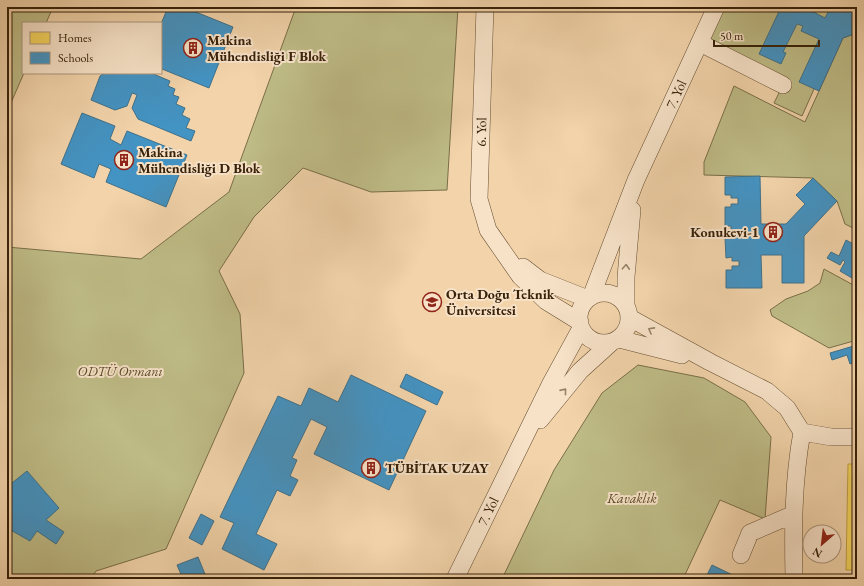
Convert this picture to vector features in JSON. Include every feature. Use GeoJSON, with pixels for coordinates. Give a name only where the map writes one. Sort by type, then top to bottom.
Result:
{"type":"FeatureCollection","features":[{"type":"Feature","properties":{"kind":"street","name":"6. Yol"},"geometry":{"type":"LineString","coordinates":[[484,7],[479,199],[488,230],[520,276],[546,301],[581,325]]}},
{"type":"Feature","properties":{"kind":"street","name":"7. Yol"},"geometry":{"type":"LineString","coordinates":[[455,579],[550,383],[581,325],[581,309],[590,298],[636,180],[716,7]]}},
{"type":"Feature","properties":{"kind":"street"},"geometry":{"type":"LineString","coordinates":[[700,43],[783,85]]}},
{"type":"Feature","properties":{"kind":"street","name":"7. Yol"},"geometry":{"type":"LineString","coordinates":[[521,443],[580,371],[616,340],[628,326],[626,277],[628,231],[636,180]]}},
{"type":"Feature","properties":{"kind":"street","name":"6. Yol"},"geometry":{"type":"LineString","coordinates":[[502,252],[540,280],[590,298]]}},
{"type":"Feature","properties":{"kind":"street"},"geometry":{"type":"LineString","coordinates":[[590,298],[607,293],[615,295],[628,312],[710,362],[767,391],[787,408],[802,432],[796,466],[794,579]]}},
{"type":"Feature","properties":{"kind":"street"},"geometry":{"type":"LineString","coordinates":[[581,325],[589,338],[597,342],[616,340],[710,362]]}},
{"type":"Feature","properties":{"kind":"street"},"geometry":{"type":"LineString","coordinates":[[802,432],[831,437],[857,437]]}},
{"type":"Feature","properties":{"kind":"street"},"geometry":{"type":"LineString","coordinates":[[741,555],[750,533],[794,514]]}},
{"type":"Feature","properties":{"kind":"green space"},"geometry":{"type":"Polygon","coordinates":[[[7,7],[53,7],[46,22],[22,22],[22,74],[24,74],[7,112],[7,7]]]}},
{"type":"Feature","properties":{"kind":"green space","name":"ODTÜ Ormanı"},"geometry":{"type":"Polygon","coordinates":[[[296,7],[458,7],[447,190],[371,192],[303,168],[254,217],[219,271],[240,314],[244,373],[166,549],[96,571],[91,579],[7,579],[7,247],[141,259],[229,192],[296,7]]]}},
{"type":"Feature","properties":{"kind":"green space"},"geometry":{"type":"Polygon","coordinates":[[[716,7],[857,7],[839,33],[802,116],[774,103],[783,85],[700,43],[716,7]]]}},
{"type":"Feature","properties":{"kind":"green space"},"geometry":{"type":"Polygon","coordinates":[[[857,33],[857,230],[845,224],[837,201],[813,178],[704,175],[704,162],[734,86],[805,122],[843,38],[857,33]]]}},
{"type":"Feature","properties":{"kind":"green space"},"geometry":{"type":"Polygon","coordinates":[[[824,269],[857,287],[857,340],[829,348],[772,316],[770,310],[786,299],[808,291],[820,283],[824,269]]]}},
{"type":"Feature","properties":{"kind":"green space","name":"Kavaklık"},"geometry":{"type":"Polygon","coordinates":[[[638,365],[704,378],[745,402],[771,437],[765,519],[720,500],[683,579],[502,579],[554,470],[602,393],[638,365]]]}},
{"type":"Feature","properties":{"kind":"building: Homes"},"geometry":{"type":"Polygon","coordinates":[[[848,464],[857,464],[857,570],[846,570],[848,464]]]}},
{"type":"Feature","properties":{"kind":"building: Schools","name":"Makina Mühendisliği F Blok"},"geometry":{"type":"Polygon","coordinates":[[[168,7],[192,7],[191,10],[233,27],[209,88],[162,69],[162,22],[168,7]]]}},
{"type":"Feature","properties":{"kind":"building: Schools"},"geometry":{"type":"Polygon","coordinates":[[[781,7],[804,7],[825,18],[829,10],[828,7],[857,7],[857,33],[843,38],[819,91],[799,82],[819,39],[801,31],[803,26],[797,24],[783,52],[786,53],[781,64],[759,54],[781,7]]]}},
{"type":"Feature","properties":{"kind":"building: Schools"},"geometry":{"type":"Polygon","coordinates":[[[103,74],[153,74],[170,81],[168,86],[175,89],[173,95],[179,97],[176,104],[185,108],[182,115],[190,119],[186,128],[195,131],[191,141],[138,119],[132,108],[137,95],[135,94],[132,93],[127,106],[115,110],[91,100],[100,76],[103,74]]]}},
{"type":"Feature","properties":{"kind":"building: Schools","name":"Makina Mühendisliği D Blok"},"geometry":{"type":"Polygon","coordinates":[[[82,113],[115,126],[110,139],[121,145],[127,131],[187,155],[166,207],[106,182],[111,169],[99,164],[94,178],[61,164],[82,113]]]}},
{"type":"Feature","properties":{"kind":"building: Schools","name":"Konukevi-1"},"geometry":{"type":"Polygon","coordinates":[[[760,176],[761,224],[786,224],[805,204],[796,195],[813,178],[837,201],[804,236],[804,283],[782,283],[782,255],[761,255],[762,288],[726,288],[726,270],[732,270],[732,266],[739,266],[739,261],[732,261],[732,257],[726,258],[725,238],[732,238],[732,235],[738,235],[738,230],[731,230],[731,226],[725,226],[725,207],[731,207],[731,204],[738,204],[738,198],[731,198],[731,195],[725,195],[725,177],[760,176]]]}},
{"type":"Feature","properties":{"kind":"building: Schools"},"geometry":{"type":"Polygon","coordinates":[[[846,240],[857,246],[857,281],[840,271],[845,262],[843,260],[840,265],[827,258],[831,252],[839,256],[846,240]]]}},
{"type":"Feature","properties":{"kind":"building: Schools"},"geometry":{"type":"Polygon","coordinates":[[[857,345],[857,361],[850,364],[847,355],[832,360],[830,353],[857,345]]]}},
{"type":"Feature","properties":{"kind":"building: Schools"},"geometry":{"type":"Polygon","coordinates":[[[406,374],[443,392],[437,405],[400,387],[406,374]]]}},
{"type":"Feature","properties":{"kind":"building: Schools","name":"TÜBİTAK UZAY"},"geometry":{"type":"Polygon","coordinates":[[[351,375],[426,411],[389,490],[314,454],[327,427],[311,419],[292,458],[297,460],[290,476],[298,480],[290,496],[277,490],[256,534],[277,544],[264,570],[222,549],[234,523],[220,517],[278,396],[301,406],[309,388],[338,402],[351,375]]]}},
{"type":"Feature","properties":{"kind":"building: Schools"},"geometry":{"type":"Polygon","coordinates":[[[27,471],[59,508],[46,520],[64,532],[56,544],[37,531],[30,541],[7,528],[7,480],[12,483],[27,471]]]}},
{"type":"Feature","properties":{"kind":"building: Schools"},"geometry":{"type":"Polygon","coordinates":[[[201,514],[214,521],[202,545],[189,538],[201,514]]]}},
{"type":"Feature","properties":{"kind":"building: Schools"},"geometry":{"type":"Polygon","coordinates":[[[198,557],[207,579],[183,579],[177,565],[198,557]]]}},
{"type":"Feature","properties":{"kind":"building: Schools"},"geometry":{"type":"Polygon","coordinates":[[[712,565],[741,579],[705,579],[712,565]]]}},
{"type":"Feature","properties":{"kind":"building: Schools"},"geometry":{"type":"Polygon","coordinates":[[[117,575],[123,577],[122,579],[115,579],[117,575]]]}},
{"type":"Feature","properties":{"kind":"place","name":"Makina Mühendisliği F Blok"},"geometry":{"type":"Point","coordinates":[193,48]}},
{"type":"Feature","properties":{"kind":"place","name":"Makina Mühendisliği D Blok"},"geometry":{"type":"Point","coordinates":[124,160]}},
{"type":"Feature","properties":{"kind":"place","name":"Konukevi-1"},"geometry":{"type":"Point","coordinates":[773,232]}},
{"type":"Feature","properties":{"kind":"place","name":"Orta Doğu Teknik Üniversitesi"},"geometry":{"type":"Point","coordinates":[432,302]}},
{"type":"Feature","properties":{"kind":"place","name":"TÜBİTAK UZAY"},"geometry":{"type":"Point","coordinates":[371,468]}}]}
